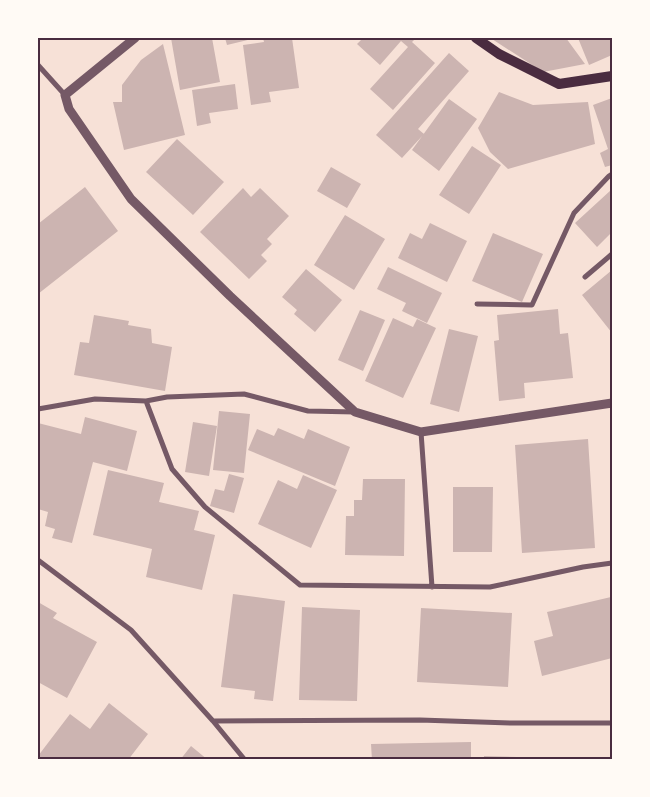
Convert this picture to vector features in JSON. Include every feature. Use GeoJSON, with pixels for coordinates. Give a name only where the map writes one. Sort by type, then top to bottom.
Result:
{"type":"FeatureCollection","features":[{"type":"Feature","properties":{"kind":"main road"},"geometry":{"type":"LineString","coordinates":[[476,38],[499,54],[559,84],[612,76]]}},
{"type":"Feature","properties":{"kind":"street"},"geometry":{"type":"LineString","coordinates":[[65,95],[135,38]]}},
{"type":"Feature","properties":{"kind":"street"},"geometry":{"type":"LineString","coordinates":[[38,65],[65,95],[70,109],[131,199],[230,296],[355,412]]}},
{"type":"Feature","properties":{"kind":"street"},"geometry":{"type":"LineString","coordinates":[[477,304],[532,305],[574,213],[612,174]]}},
{"type":"Feature","properties":{"kind":"street"},"geometry":{"type":"LineString","coordinates":[[584,278],[612,254]]}},
{"type":"Feature","properties":{"kind":"street"},"geometry":{"type":"LineString","coordinates":[[38,409],[95,399],[146,401],[167,397],[244,394],[308,411],[355,412],[421,432],[612,403]]}},
{"type":"Feature","properties":{"kind":"street"},"geometry":{"type":"LineString","coordinates":[[146,401],[172,469],[205,507],[300,585],[490,587],[583,567],[612,563]]}},
{"type":"Feature","properties":{"kind":"street"},"geometry":{"type":"LineString","coordinates":[[421,432],[432,586]]}},
{"type":"Feature","properties":{"kind":"street"},"geometry":{"type":"LineString","coordinates":[[38,560],[131,630],[213,721],[245,760]]}},
{"type":"Feature","properties":{"kind":"street"},"geometry":{"type":"LineString","coordinates":[[213,721],[420,720],[511,724],[612,723]]}},
{"type":"Feature","properties":{"kind":"building"},"geometry":{"type":"Polygon","coordinates":[[[171,38],[212,38],[220,82],[180,90],[171,38]]]}},
{"type":"Feature","properties":{"kind":"building"},"geometry":{"type":"Polygon","coordinates":[[[225,38],[256,38],[227,45],[225,38]]]}},
{"type":"Feature","properties":{"kind":"building"},"geometry":{"type":"Polygon","coordinates":[[[263,38],[292,38],[299,88],[269,92],[271,102],[251,105],[243,45],[264,42],[263,38]]]}},
{"type":"Feature","properties":{"kind":"building"},"geometry":{"type":"Polygon","coordinates":[[[363,38],[416,38],[412,42],[435,63],[393,110],[370,89],[408,47],[401,41],[380,65],[357,44],[363,38]]]}},
{"type":"Feature","properties":{"kind":"building"},"geometry":{"type":"Polygon","coordinates":[[[566,38],[585,64],[543,72],[492,39],[566,38]]]}},
{"type":"Feature","properties":{"kind":"building"},"geometry":{"type":"Polygon","coordinates":[[[578,38],[612,38],[612,55],[589,65],[578,38]]]}},
{"type":"Feature","properties":{"kind":"building"},"geometry":{"type":"Polygon","coordinates":[[[163,44],[185,135],[124,150],[113,102],[122,102],[122,85],[141,60],[163,44]]]}},
{"type":"Feature","properties":{"kind":"building"},"geometry":{"type":"Polygon","coordinates":[[[449,53],[469,71],[418,129],[424,134],[402,158],[376,135],[449,53]]]}},
{"type":"Feature","properties":{"kind":"building"},"geometry":{"type":"Polygon","coordinates":[[[235,84],[238,109],[209,113],[211,123],[197,126],[192,90],[235,84]]]}},
{"type":"Feature","properties":{"kind":"building"},"geometry":{"type":"Polygon","coordinates":[[[499,92],[533,105],[588,102],[595,144],[508,169],[490,152],[478,128],[499,92]]]}},
{"type":"Feature","properties":{"kind":"building"},"geometry":{"type":"Polygon","coordinates":[[[612,98],[612,165],[605,167],[600,153],[608,149],[593,105],[612,98]]]}},
{"type":"Feature","properties":{"kind":"building"},"geometry":{"type":"Polygon","coordinates":[[[449,99],[477,119],[439,171],[412,150],[449,99]]]}},
{"type":"Feature","properties":{"kind":"building"},"geometry":{"type":"Polygon","coordinates":[[[177,139],[224,182],[193,215],[146,172],[177,139]]]}},
{"type":"Feature","properties":{"kind":"building"},"geometry":{"type":"Polygon","coordinates":[[[472,146],[501,165],[469,214],[439,195],[472,146]]]}},
{"type":"Feature","properties":{"kind":"building"},"geometry":{"type":"Polygon","coordinates":[[[331,167],[361,184],[347,208],[317,191],[331,167]]]}},
{"type":"Feature","properties":{"kind":"building"},"geometry":{"type":"Polygon","coordinates":[[[85,187],[118,231],[38,294],[38,224],[85,187]]]}},
{"type":"Feature","properties":{"kind":"building"},"geometry":{"type":"Polygon","coordinates":[[[243,188],[251,197],[260,188],[289,216],[267,239],[272,244],[261,255],[267,261],[249,279],[200,232],[243,188]]]}},
{"type":"Feature","properties":{"kind":"building"},"geometry":{"type":"Polygon","coordinates":[[[611,190],[612,232],[597,247],[575,223],[611,190]]]}},
{"type":"Feature","properties":{"kind":"building"},"geometry":{"type":"Polygon","coordinates":[[[345,215],[385,239],[354,290],[314,265],[345,215]]]}},
{"type":"Feature","properties":{"kind":"building"},"geometry":{"type":"Polygon","coordinates":[[[430,223],[467,241],[447,282],[398,258],[410,233],[422,239],[430,223]]]}},
{"type":"Feature","properties":{"kind":"building"},"geometry":{"type":"Polygon","coordinates":[[[493,233],[543,254],[522,302],[472,281],[493,233]]]}},
{"type":"Feature","properties":{"kind":"building"},"geometry":{"type":"Polygon","coordinates":[[[388,267],[442,293],[427,323],[402,311],[406,303],[377,289],[388,267]]]}},
{"type":"Feature","properties":{"kind":"building"},"geometry":{"type":"Polygon","coordinates":[[[306,269],[342,300],[315,332],[294,314],[297,310],[282,297],[306,269]]]}},
{"type":"Feature","properties":{"kind":"building"},"geometry":{"type":"Polygon","coordinates":[[[612,270],[612,333],[582,295],[612,270]]]}},
{"type":"Feature","properties":{"kind":"building"},"geometry":{"type":"Polygon","coordinates":[[[558,309],[560,334],[568,333],[573,378],[524,383],[525,398],[499,401],[494,341],[499,340],[497,315],[558,309]]]}},
{"type":"Feature","properties":{"kind":"building"},"geometry":{"type":"Polygon","coordinates":[[[360,310],[385,320],[363,371],[338,360],[360,310]]]}},
{"type":"Feature","properties":{"kind":"building"},"geometry":{"type":"Polygon","coordinates":[[[94,315],[129,321],[128,325],[151,329],[152,343],[172,347],[165,391],[74,375],[80,342],[89,343],[94,315]]]}},
{"type":"Feature","properties":{"kind":"building"},"geometry":{"type":"Polygon","coordinates":[[[393,318],[413,327],[417,319],[436,328],[403,398],[365,381],[393,318]]]}},
{"type":"Feature","properties":{"kind":"building"},"geometry":{"type":"Polygon","coordinates":[[[449,329],[478,336],[459,412],[430,404],[449,329]]]}},
{"type":"Feature","properties":{"kind":"building"},"geometry":{"type":"Polygon","coordinates":[[[219,411],[250,414],[244,473],[213,470],[219,411]]]}},
{"type":"Feature","properties":{"kind":"building"},"geometry":{"type":"Polygon","coordinates":[[[85,417],[137,431],[127,471],[93,462],[72,543],[52,538],[55,529],[45,526],[48,512],[38,509],[38,423],[81,434],[85,417]]]}},
{"type":"Feature","properties":{"kind":"building"},"geometry":{"type":"Polygon","coordinates":[[[193,422],[217,426],[209,476],[185,472],[193,422]]]}},
{"type":"Feature","properties":{"kind":"building"},"geometry":{"type":"Polygon","coordinates":[[[278,428],[304,439],[308,429],[350,447],[335,486],[248,450],[257,429],[274,436],[278,428]]]}},
{"type":"Feature","properties":{"kind":"building"},"geometry":{"type":"Polygon","coordinates":[[[588,439],[595,548],[522,553],[515,445],[588,439]]]}},
{"type":"Feature","properties":{"kind":"building"},"geometry":{"type":"Polygon","coordinates":[[[108,470],[164,483],[159,502],[199,511],[194,530],[215,535],[202,590],[146,577],[152,549],[93,535],[108,470]]]}},
{"type":"Feature","properties":{"kind":"building"},"geometry":{"type":"Polygon","coordinates":[[[229,474],[244,478],[234,513],[210,506],[215,489],[224,491],[229,474]]]}},
{"type":"Feature","properties":{"kind":"building"},"geometry":{"type":"Polygon","coordinates":[[[303,475],[337,490],[311,548],[258,524],[278,480],[297,489],[303,475]]]}},
{"type":"Feature","properties":{"kind":"building"},"geometry":{"type":"Polygon","coordinates":[[[363,479],[405,479],[404,556],[345,555],[346,516],[354,516],[354,500],[362,500],[363,479]]]}},
{"type":"Feature","properties":{"kind":"building"},"geometry":{"type":"Polygon","coordinates":[[[453,487],[493,487],[492,552],[453,552],[453,487]]]}},
{"type":"Feature","properties":{"kind":"building"},"geometry":{"type":"Polygon","coordinates":[[[233,594],[285,601],[273,701],[254,699],[255,691],[221,687],[233,594]]]}},
{"type":"Feature","properties":{"kind":"building"},"geometry":{"type":"Polygon","coordinates":[[[611,597],[612,658],[542,676],[534,641],[553,636],[547,612],[611,597]]]}},
{"type":"Feature","properties":{"kind":"building"},"geometry":{"type":"Polygon","coordinates":[[[38,602],[57,613],[53,618],[97,642],[67,698],[38,682],[38,602]]]}},
{"type":"Feature","properties":{"kind":"building"},"geometry":{"type":"Polygon","coordinates":[[[302,607],[360,610],[357,701],[299,700],[302,607]]]}},
{"type":"Feature","properties":{"kind":"building"},"geometry":{"type":"Polygon","coordinates":[[[421,608],[512,613],[508,687],[417,682],[421,608]]]}},
{"type":"Feature","properties":{"kind":"building"},"geometry":{"type":"Polygon","coordinates":[[[109,703],[148,734],[128,760],[38,760],[38,756],[70,714],[90,729],[109,703]]]}},
{"type":"Feature","properties":{"kind":"building"},"geometry":{"type":"Polygon","coordinates":[[[471,742],[471,760],[372,760],[371,744],[471,742]]]}},
{"type":"Feature","properties":{"kind":"building"},"geometry":{"type":"Polygon","coordinates":[[[191,746],[208,760],[180,760],[191,746]]]}},
{"type":"Feature","properties":{"kind":"building"},"geometry":{"type":"Polygon","coordinates":[[[484,756],[551,758],[551,760],[484,760],[484,756]]]}}]}
